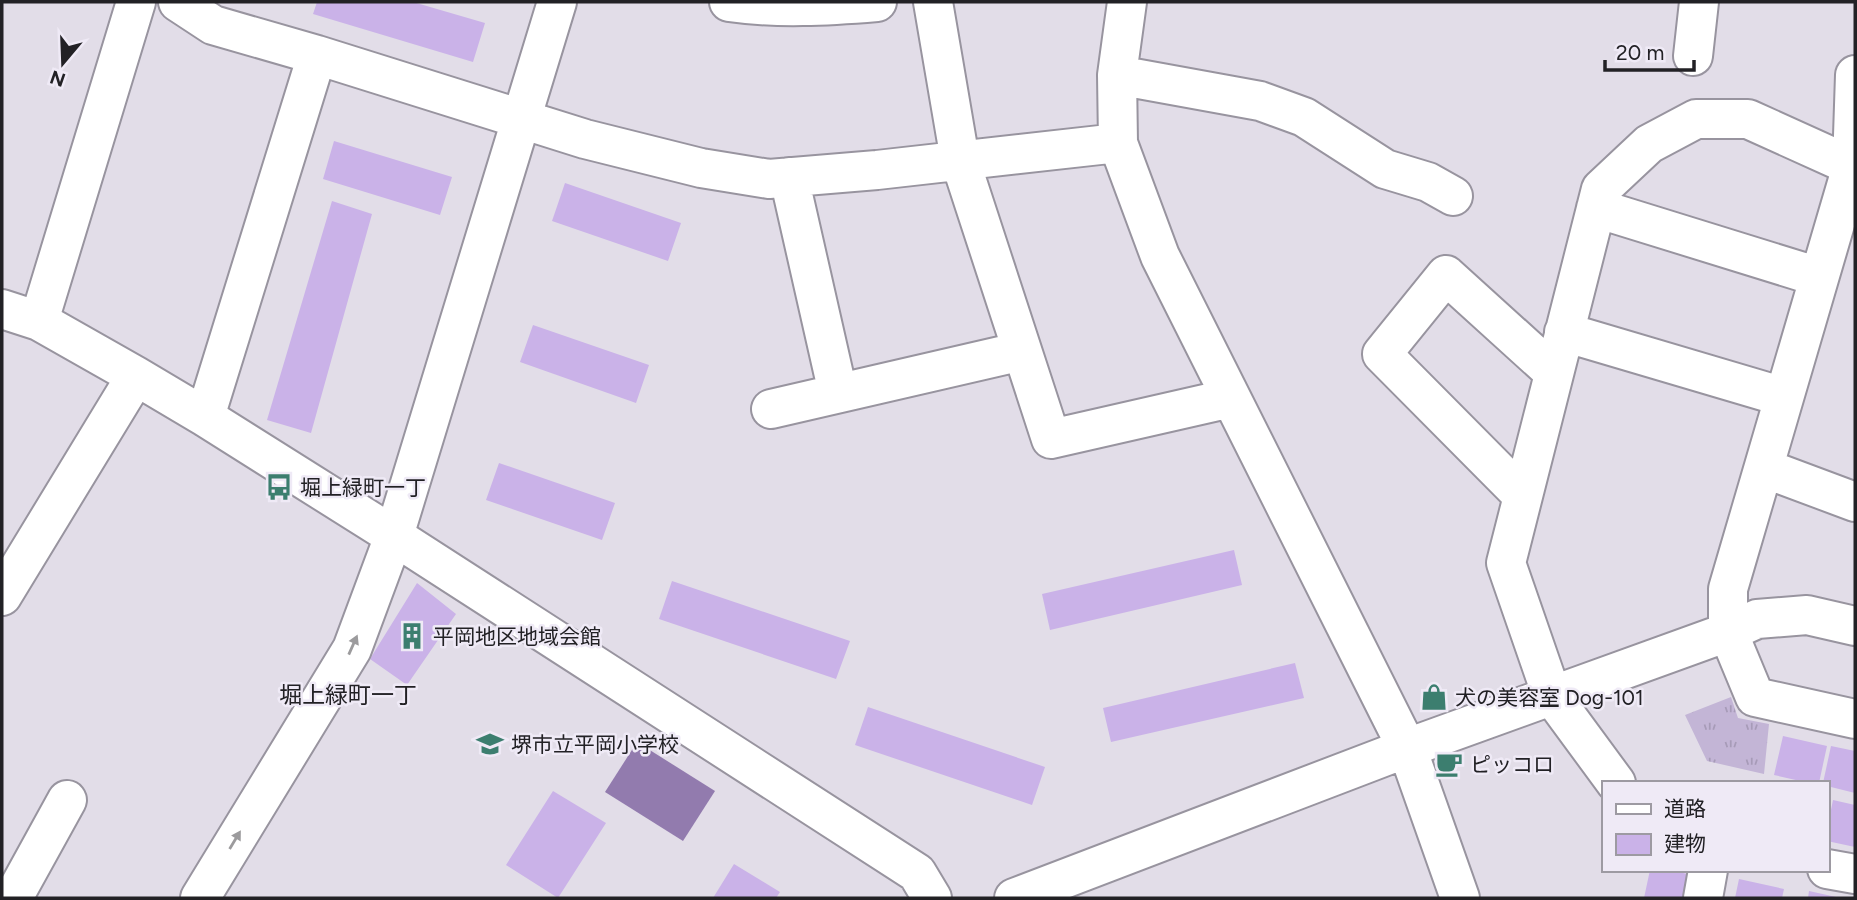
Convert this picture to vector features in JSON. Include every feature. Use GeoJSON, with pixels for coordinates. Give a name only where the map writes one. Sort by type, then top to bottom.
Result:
{"type":"FeatureCollection","features":[{"type":"Feature","properties":{"kind":"street"},"geometry":{"type":"LineString","coordinates":[[39,321],[136,2]]}},
{"type":"Feature","properties":{"kind":"street"},"geometry":{"type":"LineString","coordinates":[[178,2],[213,25],[521,120],[701,168],[769,179],[877,170],[1118,143]]}},
{"type":"Feature","properties":{"kind":"street"},"geometry":{"type":"LineString","coordinates":[[200,898],[352,649],[394,536],[557,2]]}},
{"type":"Feature","properties":{"kind":"street"},"geometry":{"type":"LineString","coordinates":[[729,2],[824,6],[877,2]]}},
{"type":"Feature","properties":{"kind":"street"},"geometry":{"type":"LineString","coordinates":[[933,2],[960,160],[1051,439],[1231,398]]}},
{"type":"Feature","properties":{"kind":"street"},"geometry":{"type":"LineString","coordinates":[[1127,2],[1117,75],[1118,143],[1160,256],[1407,748],[1460,898]]}},
{"type":"Feature","properties":{"kind":"street"},"geometry":{"type":"LineString","coordinates":[[1693,56],[1699,2]]}},
{"type":"Feature","properties":{"kind":"street"},"geometry":{"type":"LineString","coordinates":[[205,417],[317,55]]}},
{"type":"Feature","properties":{"kind":"street"},"geometry":{"type":"LineString","coordinates":[[1117,75],[1260,101],[1304,117],[1385,169],[1428,182],[1453,196]]}},
{"type":"Feature","properties":{"kind":"street"},"geometry":{"type":"LineString","coordinates":[[1855,75],[1854,165],[1728,589],[1728,632],[1755,697],[1855,719]]}},
{"type":"Feature","properties":{"kind":"street"},"geometry":{"type":"LineString","coordinates":[[1615,781],[1552,696],[1506,563],[1601,190],[1648,144],[1696,119],[1748,119],[1854,165]]}},
{"type":"Feature","properties":{"kind":"street"},"geometry":{"type":"LineString","coordinates":[[789,177],[838,393]]}},
{"type":"Feature","properties":{"kind":"street"},"geometry":{"type":"LineString","coordinates":[[1596,208],[1819,277]]}},
{"type":"Feature","properties":{"kind":"street"},"geometry":{"type":"LineString","coordinates":[[1523,496],[1382,354],[1446,275],[1553,372]]}},
{"type":"Feature","properties":{"kind":"street"},"geometry":{"type":"LineString","coordinates":[[2,309],[39,321],[136,376],[394,536],[917,873],[932,898]]}},
{"type":"Feature","properties":{"kind":"street"},"geometry":{"type":"LineString","coordinates":[[1564,331],[1784,397]]}},
{"type":"Feature","properties":{"kind":"street"},"geometry":{"type":"LineString","coordinates":[[771,409],[1022,351]]}},
{"type":"Feature","properties":{"kind":"street"},"geometry":{"type":"LineString","coordinates":[[2,596],[136,376]]}},
{"type":"Feature","properties":{"kind":"street"},"geometry":{"type":"LineString","coordinates":[[1763,468],[1855,502]]}},
{"type":"Feature","properties":{"kind":"street"},"geometry":{"type":"LineString","coordinates":[[1014,898],[1407,748],[1728,632],[1757,619],[1807,614],[1855,626]]}},
{"type":"Feature","properties":{"kind":"street"},"geometry":{"type":"LineString","coordinates":[[13,898],[67,800]]}},
{"type":"Feature","properties":{"kind":"street"},"geometry":{"type":"LineString","coordinates":[[1829,869],[1855,874]]}},
{"type":"Feature","properties":{"kind":"street"},"geometry":{"type":"LineString","coordinates":[[1703,898],[1708,872]]}},
{"type":"Feature","properties":{"kind":"green space"},"geometry":{"type":"Polygon","coordinates":[[[1731,697],[1738,718],[1769,724],[1764,774],[1707,761],[1685,715],[1731,697]]]}},
{"type":"Feature","properties":{"kind":"shaded area"},"geometry":{"type":"Polygon","coordinates":[[[637,742],[715,791],[683,841],[605,792],[637,742]]]}},
{"type":"Feature","properties":{"kind":"building"},"geometry":{"type":"Polygon","coordinates":[[[317,2],[413,2],[485,23],[473,62],[313,14],[317,2]]]}},
{"type":"Feature","properties":{"kind":"building"},"geometry":{"type":"Polygon","coordinates":[[[334,141],[452,177],[440,215],[323,179],[334,141]]]}},
{"type":"Feature","properties":{"kind":"building"},"geometry":{"type":"Polygon","coordinates":[[[565,183],[681,223],[668,261],[552,221],[565,183]]]}},
{"type":"Feature","properties":{"kind":"building"},"geometry":{"type":"Polygon","coordinates":[[[332,201],[372,214],[311,433],[267,420],[332,201]]]}},
{"type":"Feature","properties":{"kind":"building"},"geometry":{"type":"Polygon","coordinates":[[[533,325],[649,365],[636,403],[520,362],[533,325]]]}},
{"type":"Feature","properties":{"kind":"building"},"geometry":{"type":"Polygon","coordinates":[[[499,463],[615,503],[602,540],[486,500],[499,463]]]}},
{"type":"Feature","properties":{"kind":"building"},"geometry":{"type":"Polygon","coordinates":[[[1234,550],[1242,585],[1050,630],[1042,594],[1234,550]]]}},
{"type":"Feature","properties":{"kind":"building"},"geometry":{"type":"Polygon","coordinates":[[[672,581],[850,641],[836,679],[659,619],[672,581]]]}},
{"type":"Feature","properties":{"kind":"building","name":"平岡地区地域会館"},"geometry":{"type":"Polygon","coordinates":[[[417,583],[456,614],[407,685],[370,659],[417,583]]]}},
{"type":"Feature","properties":{"kind":"building"},"geometry":{"type":"Polygon","coordinates":[[[1295,663],[1304,698],[1111,742],[1103,708],[1295,663]]]}},
{"type":"Feature","properties":{"kind":"building"},"geometry":{"type":"Polygon","coordinates":[[[868,707],[1045,767],[1032,805],[855,745],[868,707]]]}},
{"type":"Feature","properties":{"kind":"building"},"geometry":{"type":"Polygon","coordinates":[[[1783,736],[1827,746],[1819,781],[1800,781],[1774,775],[1783,736]]]}},
{"type":"Feature","properties":{"kind":"building"},"geometry":{"type":"Polygon","coordinates":[[[1831,746],[1855,751],[1855,793],[1829,786],[1829,781],[1823,781],[1831,746]]]}},
{"type":"Feature","properties":{"kind":"building"},"geometry":{"type":"Polygon","coordinates":[[[553,791],[606,823],[558,898],[506,865],[553,791]]]}},
{"type":"Feature","properties":{"kind":"building"},"geometry":{"type":"Polygon","coordinates":[[[1833,800],[1855,805],[1855,847],[1829,841],[1829,819],[1833,800]]]}},
{"type":"Feature","properties":{"kind":"building"},"geometry":{"type":"Polygon","coordinates":[[[734,864],[780,892],[776,898],[713,898],[734,864]]]}},
{"type":"Feature","properties":{"kind":"building"},"geometry":{"type":"Polygon","coordinates":[[[1650,872],[1679,872],[1696,876],[1691,898],[1644,898],[1650,872]]]}},
{"type":"Feature","properties":{"kind":"building"},"geometry":{"type":"Polygon","coordinates":[[[1739,879],[1784,889],[1782,898],[1735,898],[1739,879]]]}},
{"type":"Feature","properties":{"kind":"building"},"geometry":{"type":"Polygon","coordinates":[[[1809,891],[1836,897],[1836,898],[1808,898],[1809,891]]]}},
{"type":"Feature","properties":{"kind":"place","name":"堀上緑町一丁"},"geometry":{"type":"Point","coordinates":[279,487]}},
{"type":"Feature","properties":{"kind":"place","name":"平岡地区地域会館"},"geometry":{"type":"Point","coordinates":[412,636]}},
{"type":"Feature","properties":{"kind":"place","name":"犬の美容室 Dog-101"},"geometry":{"type":"Point","coordinates":[1434,697]}},
{"type":"Feature","properties":{"kind":"place","name":"堺市立平岡小学校"},"geometry":{"type":"Point","coordinates":[490,744]}},
{"type":"Feature","properties":{"kind":"place","name":"ピッコロ"},"geometry":{"type":"Point","coordinates":[1449,764]}},
{"type":"Feature","properties":{"kind":"district","name":"堀上緑町一丁"},"geometry":{"type":"Point","coordinates":[348,695]}}]}
